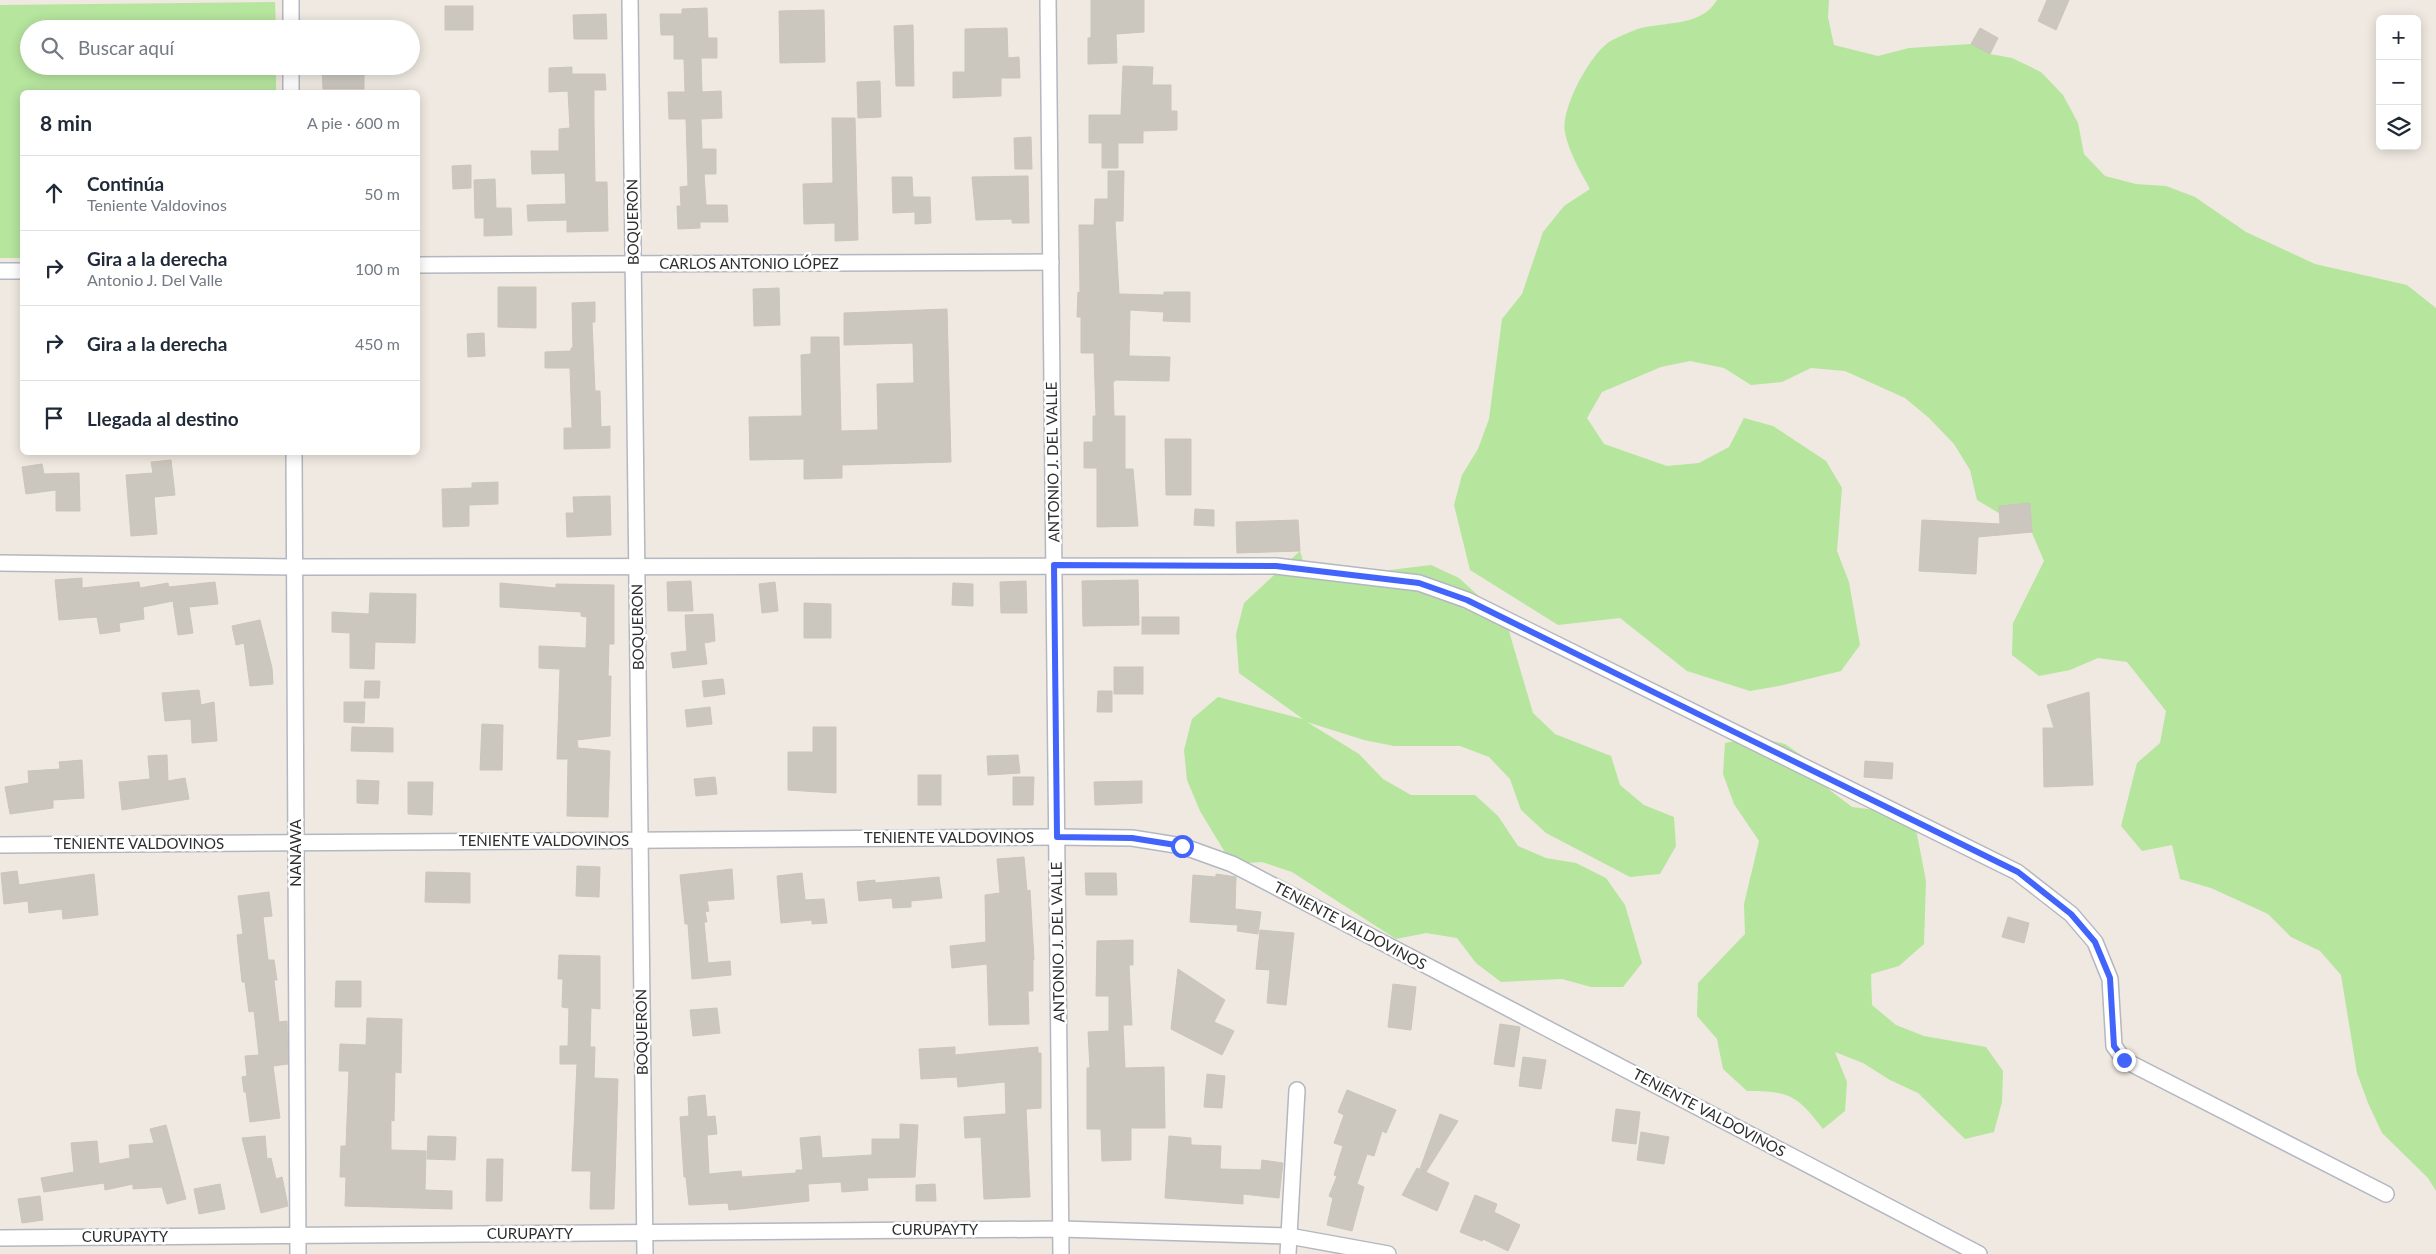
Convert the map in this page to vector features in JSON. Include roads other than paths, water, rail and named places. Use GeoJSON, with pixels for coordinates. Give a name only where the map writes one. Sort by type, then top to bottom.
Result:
{"type":"FeatureCollection","features":[{"type":"Feature","properties":{"kind":"street"},"geometry":{"type":"LineString","coordinates":[[291,0],[291,20]]}},
{"type":"Feature","properties":{"kind":"street","name":"BOQUERON"},"geometry":{"type":"LineString","coordinates":[[630,0],[645,1254]]}},
{"type":"Feature","properties":{"kind":"street","name":"ANTONIO J. DEL VALLE"},"geometry":{"type":"LineString","coordinates":[[1048,0],[1061,1254]]}},
{"type":"Feature","properties":{"kind":"street"},"geometry":{"type":"LineString","coordinates":[[291,75],[291,90]]}},
{"type":"Feature","properties":{"kind":"street","name":"CARLOS ANTONIO LÓPEZ"},"geometry":{"type":"LineString","coordinates":[[420,265],[1051,262]]}},
{"type":"Feature","properties":{"kind":"street"},"geometry":{"type":"LineString","coordinates":[[0,271],[20,271]]}},
{"type":"Feature","properties":{"kind":"street","name":"NANAWA"},"geometry":{"type":"LineString","coordinates":[[294,455],[298,1254]]}},
{"type":"Feature","properties":{"kind":"street"},"geometry":{"type":"LineString","coordinates":[[0,563],[294,567],[1276,566],[1419,583],[1467,600],[2018,872],[2071,914],[2095,942],[2110,978],[2114,1046],[2124,1060],[2386,1194]]}},
{"type":"Feature","properties":{"kind":"street","name":"TENIENTE VALDOVINOS"},"geometry":{"type":"LineString","coordinates":[[0,845],[1057,837],[1132,838],[1182,846],[1232,864],[1979,1254]]}},
{"type":"Feature","properties":{"kind":"street"},"geometry":{"type":"LineString","coordinates":[[1288,1254],[1297,1090]]}},
{"type":"Feature","properties":{"kind":"street","name":"CURUPAYTY"},"geometry":{"type":"LineString","coordinates":[[0,1238],[1061,1229],[1289,1236],[1388,1254]]}}]}
